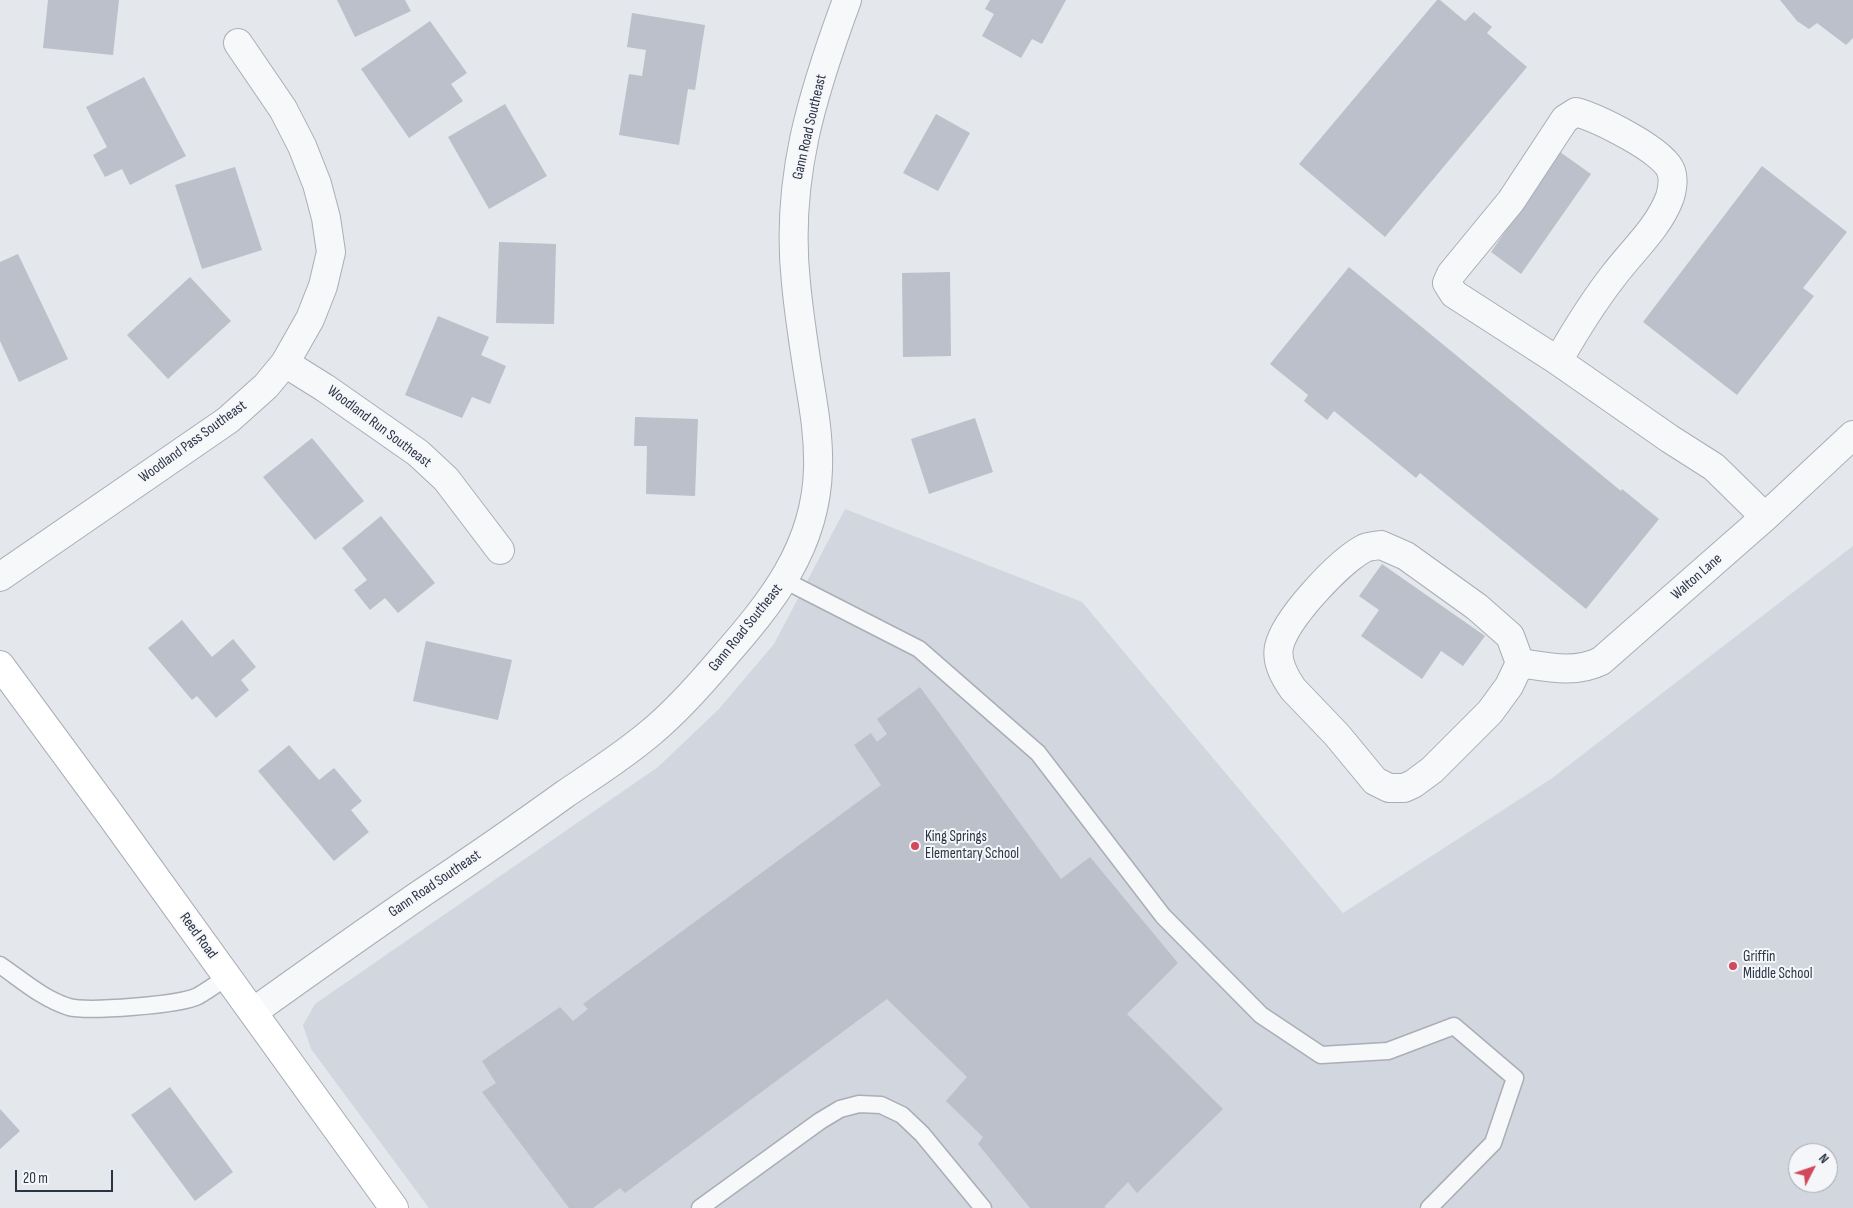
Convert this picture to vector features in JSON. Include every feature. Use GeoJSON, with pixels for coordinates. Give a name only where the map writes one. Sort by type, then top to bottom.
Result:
{"type":"FeatureCollection","features":[{"type":"Feature","properties":{"kind":"street","name":"Gann Road Southeast"},"geometry":{"type":"LineString","coordinates":[[253,1012],[649,734],[697,688],[745,632],[784,580],[804,539],[811,517],[818,471],[816,422],[796,282],[793,234],[796,184],[810,116],[832,40],[847,0]]}},
{"type":"Feature","properties":{"kind":"street","name":"Woodland Pass Southeast"},"geometry":{"type":"LineString","coordinates":[[0,577],[228,420],[266,386],[285,363],[310,319],[323,286],[331,252],[326,218],[317,184],[302,146],[283,109],[238,43]]}},
{"type":"Feature","properties":{"kind":"street"},"geometry":{"type":"LineString","coordinates":[[1558,361],[1579,324],[1613,276],[1656,224],[1670,198],[1673,180],[1671,170],[1662,159],[1628,135],[1592,117],[1576,112],[1564,119],[1510,201],[1451,274],[1447,283],[1454,294],[1558,361],[1670,439],[1714,467],[1765,517]]}},
{"type":"Feature","properties":{"kind":"street","name":"Woodland Run Southeast"},"geometry":{"type":"LineString","coordinates":[[285,363],[326,388],[418,453],[446,479],[500,550]]}},
{"type":"Feature","properties":{"kind":"street","name":"Walton Lane"},"geometry":{"type":"LineString","coordinates":[[1520,664],[1577,669],[1592,666],[1601,661],[1765,517],[1853,435]]}},
{"type":"Feature","properties":{"kind":"street"},"geometry":{"type":"LineString","coordinates":[[1382,545],[1406,556],[1477,607],[1510,636],[1520,664],[1509,686],[1490,712],[1432,770],[1413,784],[1404,788],[1389,788],[1375,781],[1337,735],[1293,689],[1287,681],[1279,659],[1279,647],[1291,622],[1326,579],[1343,563],[1364,548],[1382,545]]}},
{"type":"Feature","properties":{"kind":"street","name":"Reed Road"},"geometry":{"type":"LineString","coordinates":[[0,665],[394,1208]]}},
{"type":"Feature","properties":{"kind":"lane"},"geometry":{"type":"LineString","coordinates":[[784,580],[920,649],[1038,753],[1163,916],[1261,1015],[1321,1055],[1388,1051],[1454,1026],[1515,1078],[1493,1143],[1429,1208]]}},
{"type":"Feature","properties":{"kind":"lane"},"geometry":{"type":"LineString","coordinates":[[0,965],[55,1002],[85,1009],[157,1004],[197,996],[227,977]]}},
{"type":"Feature","properties":{"kind":"lane"},"geometry":{"type":"LineString","coordinates":[[700,1208],[840,1109],[860,1104],[881,1105],[902,1115],[922,1134],[983,1208]]}},
{"type":"Feature","properties":{"kind":"shaded area","name":"King Springs Elementary School"},"geometry":{"type":"Polygon","coordinates":[[[845,509],[1082,602],[1343,913],[1551,779],[1853,546],[1853,1208],[429,1208],[311,1049],[303,1025],[315,1004],[658,767],[718,710],[774,644],[845,509]]]}},
{"type":"Feature","properties":{"kind":"building"},"geometry":{"type":"Polygon","coordinates":[[[48,0],[119,0],[113,55],[43,48],[48,0]]]}},
{"type":"Feature","properties":{"kind":"building"},"geometry":{"type":"Polygon","coordinates":[[[337,0],[405,0],[411,11],[355,37],[337,0]]]}},
{"type":"Feature","properties":{"kind":"building"},"geometry":{"type":"Polygon","coordinates":[[[990,0],[1066,0],[1042,44],[1032,39],[1021,58],[982,36],[994,14],[985,9],[990,0]]]}},
{"type":"Feature","properties":{"kind":"building"},"geometry":{"type":"Polygon","coordinates":[[[1437,0],[1440,0],[1465,21],[1474,12],[1492,27],[1487,33],[1527,67],[1385,237],[1299,164],[1437,0]]]}},
{"type":"Feature","properties":{"kind":"building"},"geometry":{"type":"Polygon","coordinates":[[[1780,0],[1853,0],[1853,38],[1846,45],[1817,23],[1809,29],[1797,21],[1780,0]]]}},
{"type":"Feature","properties":{"kind":"building"},"geometry":{"type":"Polygon","coordinates":[[[632,13],[705,25],[695,90],[688,89],[679,145],[619,135],[629,74],[642,76],[646,50],[627,47],[632,13]]]}},
{"type":"Feature","properties":{"kind":"building"},"geometry":{"type":"Polygon","coordinates":[[[430,21],[467,73],[451,84],[463,101],[409,138],[361,69],[430,21]]]}},
{"type":"Feature","properties":{"kind":"building"},"geometry":{"type":"Polygon","coordinates":[[[144,77],[186,156],[130,185],[122,169],[105,177],[93,155],[107,147],[86,107],[144,77]]]}},
{"type":"Feature","properties":{"kind":"building"},"geometry":{"type":"Polygon","coordinates":[[[505,104],[547,176],[489,209],[448,137],[505,104]]]}},
{"type":"Feature","properties":{"kind":"building"},"geometry":{"type":"Polygon","coordinates":[[[936,114],[970,133],[938,191],[903,173],[936,114]]]}},
{"type":"Feature","properties":{"kind":"building"},"geometry":{"type":"Polygon","coordinates":[[[1560,152],[1591,174],[1521,274],[1491,252],[1560,152]]]}},
{"type":"Feature","properties":{"kind":"building"},"geometry":{"type":"Polygon","coordinates":[[[1762,166],[1847,232],[1803,288],[1814,296],[1737,395],[1643,322],[1762,166]]]}},
{"type":"Feature","properties":{"kind":"building"},"geometry":{"type":"Polygon","coordinates":[[[235,167],[262,250],[202,269],[175,185],[235,167]]]}},
{"type":"Feature","properties":{"kind":"building"},"geometry":{"type":"Polygon","coordinates":[[[499,242],[556,244],[554,324],[496,323],[499,242]]]}},
{"type":"Feature","properties":{"kind":"building"},"geometry":{"type":"Polygon","coordinates":[[[18,254],[68,359],[19,382],[0,341],[0,262],[18,254]]]}},
{"type":"Feature","properties":{"kind":"building"},"geometry":{"type":"Polygon","coordinates":[[[1349,267],[1621,491],[1622,489],[1659,519],[1586,609],[1420,473],[1416,478],[1334,411],[1327,420],[1304,401],[1308,395],[1270,364],[1349,267]]]}},
{"type":"Feature","properties":{"kind":"building"},"geometry":{"type":"Polygon","coordinates":[[[950,272],[951,356],[903,357],[902,273],[950,272]]]}},
{"type":"Feature","properties":{"kind":"building"},"geometry":{"type":"Polygon","coordinates":[[[190,277],[231,321],[168,379],[127,335],[190,277]]]}},
{"type":"Feature","properties":{"kind":"building"},"geometry":{"type":"Polygon","coordinates":[[[438,316],[489,337],[481,355],[506,366],[490,404],[472,397],[462,418],[405,395],[438,316]]]}},
{"type":"Feature","properties":{"kind":"building"},"geometry":{"type":"Polygon","coordinates":[[[635,417],[698,419],[695,496],[646,494],[647,446],[634,446],[635,417]]]}},
{"type":"Feature","properties":{"kind":"building"},"geometry":{"type":"Polygon","coordinates":[[[975,418],[993,472],[929,494],[911,439],[975,418]]]}},
{"type":"Feature","properties":{"kind":"building"},"geometry":{"type":"Polygon","coordinates":[[[312,438],[364,501],[315,540],[263,477],[312,438]]]}},
{"type":"Feature","properties":{"kind":"building"},"geometry":{"type":"Polygon","coordinates":[[[381,516],[435,583],[398,613],[385,598],[370,610],[354,590],[367,580],[342,548],[381,516]]]}},
{"type":"Feature","properties":{"kind":"building"},"geometry":{"type":"Polygon","coordinates":[[[1382,564],[1485,636],[1463,666],[1441,651],[1422,679],[1361,636],[1379,610],[1359,596],[1382,564]]]}},
{"type":"Feature","properties":{"kind":"building"},"geometry":{"type":"Polygon","coordinates":[[[182,620],[212,657],[233,639],[256,667],[241,680],[249,690],[216,718],[197,696],[192,700],[148,648],[182,620]]]}},
{"type":"Feature","properties":{"kind":"building"},"geometry":{"type":"Polygon","coordinates":[[[426,641],[512,660],[498,720],[413,701],[426,641]]]}},
{"type":"Feature","properties":{"kind":"building"},"geometry":{"type":"Polygon","coordinates":[[[920,687],[1061,879],[1090,857],[1178,963],[1127,1014],[1223,1109],[1137,1193],[1128,1182],[1104,1207],[1106,1208],[1030,1208],[978,1144],[983,1137],[946,1101],[967,1077],[887,999],[625,1193],[620,1188],[593,1208],[569,1208],[482,1092],[496,1083],[482,1061],[560,1007],[573,1021],[588,1009],[583,1004],[881,785],[854,745],[871,733],[877,742],[887,734],[877,719],[920,687]]]}},
{"type":"Feature","properties":{"kind":"building"},"geometry":{"type":"Polygon","coordinates":[[[289,745],[319,780],[334,768],[362,801],[351,810],[369,832],[334,861],[258,771],[289,745]]]}},
{"type":"Feature","properties":{"kind":"building"},"geometry":{"type":"Polygon","coordinates":[[[170,1087],[233,1172],[195,1201],[131,1115],[170,1087]]]}},
{"type":"Feature","properties":{"kind":"building"},"geometry":{"type":"Polygon","coordinates":[[[0,1109],[20,1131],[0,1149],[0,1109]]]}},
{"type":"Feature","properties":{"kind":"place","name":"King Springs Elementary School"},"geometry":{"type":"Point","coordinates":[915,846]}},
{"type":"Feature","properties":{"kind":"place","name":"Griffin Middle School"},"geometry":{"type":"Point","coordinates":[1733,966]}}]}
